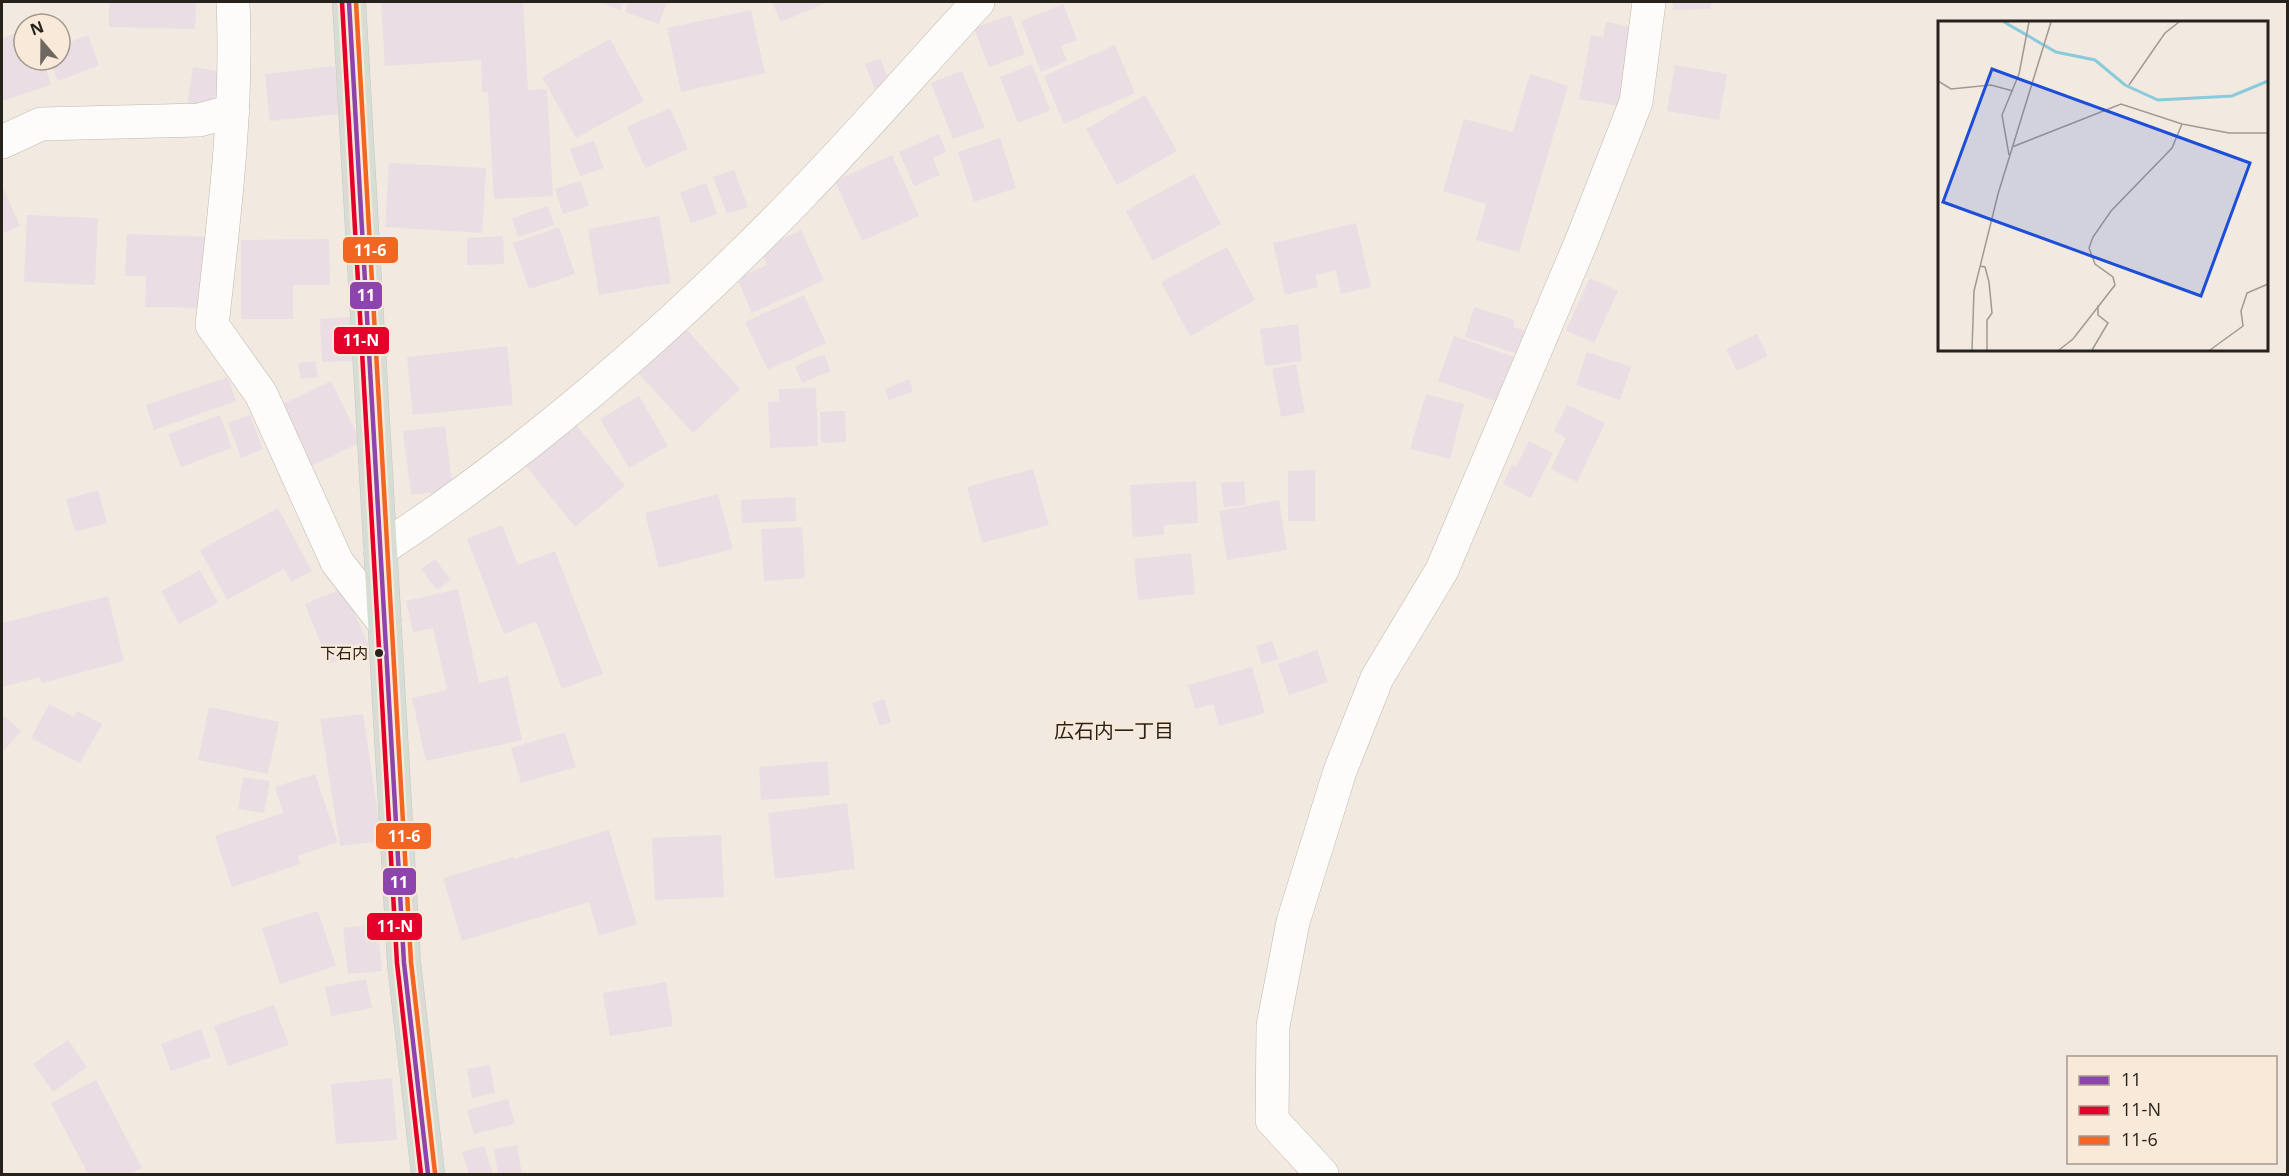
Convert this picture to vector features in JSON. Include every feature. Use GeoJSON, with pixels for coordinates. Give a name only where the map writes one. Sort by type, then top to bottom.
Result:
{"type":"FeatureCollection","features":[{"type":"Feature","properties":{"kind":"highway"},"geometry":{"type":"LineString","coordinates":[[349,2],[404,963],[428,1174]]}},
{"type":"Feature","properties":{"kind":"street"},"geometry":{"type":"LineString","coordinates":[[233,2],[235,48],[233,111],[212,325],[261,394],[337,562],[385,624]]}},
{"type":"Feature","properties":{"kind":"street"},"geometry":{"type":"LineString","coordinates":[[380,550],[433,516],[576,404],[669,322],[799,196],[978,2]]}},
{"type":"Feature","properties":{"kind":"street"},"geometry":{"type":"LineString","coordinates":[[1322,1174],[1272,1120],[1273,1026],[1293,922],[1340,771],[1377,678],[1442,570],[1582,240],[1636,102],[1649,2]]}},
{"type":"Feature","properties":{"kind":"street"},"geometry":{"type":"LineString","coordinates":[[2,142],[41,124],[199,120],[233,111]]}},
{"type":"Feature","properties":{"kind":"building"},"geometry":{"type":"Polygon","coordinates":[[[109,2],[196,2],[195,29],[109,27],[109,2]]]}},
{"type":"Feature","properties":{"kind":"building"},"geometry":{"type":"Polygon","coordinates":[[[381,2],[523,2],[528,90],[547,89],[553,196],[494,199],[488,92],[482,92],[481,60],[385,66],[381,2]]]}},
{"type":"Feature","properties":{"kind":"building"},"geometry":{"type":"Polygon","coordinates":[[[597,2],[624,2],[620,10],[597,2]]]}},
{"type":"Feature","properties":{"kind":"building"},"geometry":{"type":"Polygon","coordinates":[[[628,2],[667,2],[659,24],[625,12],[628,2]]]}},
{"type":"Feature","properties":{"kind":"building"},"geometry":{"type":"Polygon","coordinates":[[[772,2],[828,2],[781,22],[772,2]]]}},
{"type":"Feature","properties":{"kind":"building"},"geometry":{"type":"Polygon","coordinates":[[[1673,2],[1711,2],[1711,9],[1673,10],[1673,2]]]}},
{"type":"Feature","properties":{"kind":"building"},"geometry":{"type":"Polygon","coordinates":[[[1063,4],[1077,40],[1061,46],[1067,61],[1041,72],[1021,21],[1063,4]]]}},
{"type":"Feature","properties":{"kind":"building"},"geometry":{"type":"Polygon","coordinates":[[[751,10],[765,73],[681,92],[667,28],[751,10]]]}},
{"type":"Feature","properties":{"kind":"building"},"geometry":{"type":"Polygon","coordinates":[[[1011,15],[1025,54],[989,67],[974,28],[1011,15]]]}},
{"type":"Feature","properties":{"kind":"building"},"geometry":{"type":"Polygon","coordinates":[[[1606,22],[1638,28],[1622,107],[1579,99],[1591,35],[1603,37],[1606,22]]]}},
{"type":"Feature","properties":{"kind":"building"},"geometry":{"type":"Polygon","coordinates":[[[12,35],[12,72],[47,72],[51,85],[2,101],[2,38],[12,35]]]}},
{"type":"Feature","properties":{"kind":"building"},"geometry":{"type":"Polygon","coordinates":[[[88,35],[99,65],[58,81],[55,72],[72,72],[72,41],[88,35]]]}},
{"type":"Feature","properties":{"kind":"building"},"geometry":{"type":"Polygon","coordinates":[[[610,39],[644,101],[576,138],[542,77],[610,39]]]}},
{"type":"Feature","properties":{"kind":"building"},"geometry":{"type":"Polygon","coordinates":[[[1115,45],[1135,93],[1064,124],[1044,76],[1115,45]]]}},
{"type":"Feature","properties":{"kind":"building"},"geometry":{"type":"Polygon","coordinates":[[[880,58],[890,84],[875,90],[865,64],[880,58]]]}},
{"type":"Feature","properties":{"kind":"building"},"geometry":{"type":"Polygon","coordinates":[[[1032,64],[1050,110],[1018,123],[1000,77],[1032,64]]]}},
{"type":"Feature","properties":{"kind":"building"},"geometry":{"type":"Polygon","coordinates":[[[1675,65],[1727,74],[1719,120],[1667,111],[1675,65]]]}},
{"type":"Feature","properties":{"kind":"building"},"geometry":{"type":"Polygon","coordinates":[[[335,66],[340,114],[270,121],[265,74],[335,66]]]}},
{"type":"Feature","properties":{"kind":"building"},"geometry":{"type":"Polygon","coordinates":[[[193,67],[225,72],[219,116],[186,111],[193,67]]]}},
{"type":"Feature","properties":{"kind":"building"},"geometry":{"type":"Polygon","coordinates":[[[962,71],[985,127],[953,139],[931,83],[962,71]]]}},
{"type":"Feature","properties":{"kind":"building"},"geometry":{"type":"Polygon","coordinates":[[[1530,74],[1568,86],[1519,252],[1476,240],[1486,204],[1443,191],[1464,119],[1513,132],[1530,74]]]}},
{"type":"Feature","properties":{"kind":"building"},"geometry":{"type":"Polygon","coordinates":[[[1145,95],[1177,151],[1117,185],[1086,129],[1145,95]]]}},
{"type":"Feature","properties":{"kind":"building"},"geometry":{"type":"Polygon","coordinates":[[[670,108],[688,149],[645,168],[627,127],[670,108]]]}},
{"type":"Feature","properties":{"kind":"building"},"geometry":{"type":"Polygon","coordinates":[[[939,134],[946,152],[933,158],[940,175],[914,186],[899,152],[939,134]]]}},
{"type":"Feature","properties":{"kind":"building"},"geometry":{"type":"Polygon","coordinates":[[[1000,138],[1016,188],[974,202],[958,152],[1000,138]]]}},
{"type":"Feature","properties":{"kind":"building"},"geometry":{"type":"Polygon","coordinates":[[[594,141],[604,168],[580,176],[570,149],[594,141]]]}},
{"type":"Feature","properties":{"kind":"building"},"geometry":{"type":"Polygon","coordinates":[[[892,155],[919,216],[862,241],[835,181],[892,155]]]}},
{"type":"Feature","properties":{"kind":"building"},"geometry":{"type":"Polygon","coordinates":[[[389,163],[486,168],[482,233],[385,227],[389,163]]]}},
{"type":"Feature","properties":{"kind":"building"},"geometry":{"type":"Polygon","coordinates":[[[734,170],[748,207],[727,214],[713,177],[734,170]]]}},
{"type":"Feature","properties":{"kind":"building"},"geometry":{"type":"Polygon","coordinates":[[[1194,174],[1221,224],[1153,261],[1126,211],[1194,174]]]}},
{"type":"Feature","properties":{"kind":"building"},"geometry":{"type":"Polygon","coordinates":[[[581,181],[589,206],[563,214],[555,189],[581,181]]]}},
{"type":"Feature","properties":{"kind":"building"},"geometry":{"type":"Polygon","coordinates":[[[706,183],[717,214],[691,223],[680,193],[706,183]]]}},
{"type":"Feature","properties":{"kind":"building"},"geometry":{"type":"Polygon","coordinates":[[[2,186],[20,226],[4,233],[2,227],[2,186]]]}},
{"type":"Feature","properties":{"kind":"building"},"geometry":{"type":"Polygon","coordinates":[[[548,206],[554,225],[518,237],[512,218],[548,206]]]}},
{"type":"Feature","properties":{"kind":"building"},"geometry":{"type":"Polygon","coordinates":[[[27,215],[98,218],[95,285],[24,282],[27,215]]]}},
{"type":"Feature","properties":{"kind":"building"},"geometry":{"type":"Polygon","coordinates":[[[659,216],[671,283],[599,295],[588,229],[659,216]]]}},
{"type":"Feature","properties":{"kind":"building"},"geometry":{"type":"Polygon","coordinates":[[[1356,223],[1371,287],[1341,294],[1336,270],[1315,275],[1318,287],[1285,295],[1273,243],[1356,223]]]}},
{"type":"Feature","properties":{"kind":"building"},"geometry":{"type":"Polygon","coordinates":[[[559,227],[575,274],[529,289],[513,243],[559,227]]]}},
{"type":"Feature","properties":{"kind":"building"},"geometry":{"type":"Polygon","coordinates":[[[801,230],[824,280],[752,313],[737,278],[767,265],[760,249],[801,230]]]}},
{"type":"Feature","properties":{"kind":"building"},"geometry":{"type":"Polygon","coordinates":[[[127,234],[213,237],[211,308],[145,307],[146,276],[125,276],[127,234]]]}},
{"type":"Feature","properties":{"kind":"building"},"geometry":{"type":"Polygon","coordinates":[[[503,236],[504,264],[467,265],[467,238],[503,236]]]}},
{"type":"Feature","properties":{"kind":"building"},"geometry":{"type":"Polygon","coordinates":[[[329,239],[330,285],[293,285],[293,319],[241,319],[241,240],[329,239]]]}},
{"type":"Feature","properties":{"kind":"building"},"geometry":{"type":"Polygon","coordinates":[[[1227,247],[1255,300],[1190,336],[1161,282],[1227,247]]]}},
{"type":"Feature","properties":{"kind":"building"},"geometry":{"type":"Polygon","coordinates":[[[1590,278],[1618,291],[1594,343],[1566,330],[1590,278]]]}},
{"type":"Feature","properties":{"kind":"building"},"geometry":{"type":"Polygon","coordinates":[[[804,295],[826,343],[768,370],[745,322],[804,295]]]}},
{"type":"Feature","properties":{"kind":"building"},"geometry":{"type":"Polygon","coordinates":[[[1474,307],[1515,320],[1513,327],[1532,333],[1524,356],[1465,337],[1474,307]]]}},
{"type":"Feature","properties":{"kind":"building"},"geometry":{"type":"Polygon","coordinates":[[[350,317],[352,361],[322,362],[320,319],[350,317]]]}},
{"type":"Feature","properties":{"kind":"building"},"geometry":{"type":"Polygon","coordinates":[[[1298,324],[1302,361],[1265,366],[1260,329],[1298,324]]]}},
{"type":"Feature","properties":{"kind":"building"},"geometry":{"type":"Polygon","coordinates":[[[686,329],[740,389],[693,433],[638,373],[686,329]]]}},
{"type":"Feature","properties":{"kind":"building"},"geometry":{"type":"Polygon","coordinates":[[[1757,334],[1768,356],[1737,371],[1726,349],[1757,334]]]}},
{"type":"Feature","properties":{"kind":"building"},"geometry":{"type":"Polygon","coordinates":[[[1454,336],[1514,357],[1498,402],[1438,381],[1454,336]]]}},
{"type":"Feature","properties":{"kind":"building"},"geometry":{"type":"Polygon","coordinates":[[[507,346],[513,405],[413,415],[407,357],[507,346]]]}},
{"type":"Feature","properties":{"kind":"building"},"geometry":{"type":"Polygon","coordinates":[[[1587,352],[1631,367],[1620,400],[1576,385],[1587,352]]]}},
{"type":"Feature","properties":{"kind":"building"},"geometry":{"type":"Polygon","coordinates":[[[824,354],[831,371],[802,383],[795,366],[824,354]]]}},
{"type":"Feature","properties":{"kind":"building"},"geometry":{"type":"Polygon","coordinates":[[[315,361],[318,377],[301,379],[298,363],[315,361]]]}},
{"type":"Feature","properties":{"kind":"building"},"geometry":{"type":"Polygon","coordinates":[[[1296,364],[1305,412],[1281,417],[1272,369],[1296,364]]]}},
{"type":"Feature","properties":{"kind":"building"},"geometry":{"type":"Polygon","coordinates":[[[228,377],[236,401],[154,430],[146,405],[228,377]]]}},
{"type":"Feature","properties":{"kind":"building"},"geometry":{"type":"Polygon","coordinates":[[[909,379],[913,391],[889,400],[885,389],[909,379]]]}},
{"type":"Feature","properties":{"kind":"building"},"geometry":{"type":"Polygon","coordinates":[[[331,381],[361,442],[312,466],[283,404],[331,381]]]}},
{"type":"Feature","properties":{"kind":"building"},"geometry":{"type":"Polygon","coordinates":[[[816,388],[818,446],[770,448],[768,402],[779,401],[779,389],[816,388]]]}},
{"type":"Feature","properties":{"kind":"building"},"geometry":{"type":"Polygon","coordinates":[[[1426,394],[1464,404],[1450,459],[1410,449],[1426,394]]]}},
{"type":"Feature","properties":{"kind":"building"},"geometry":{"type":"Polygon","coordinates":[[[639,396],[668,446],[629,468],[600,419],[639,396]]]}},
{"type":"Feature","properties":{"kind":"building"},"geometry":{"type":"Polygon","coordinates":[[[1567,405],[1605,423],[1577,482],[1551,469],[1566,438],[1554,431],[1567,405]]]}},
{"type":"Feature","properties":{"kind":"building"},"geometry":{"type":"Polygon","coordinates":[[[845,411],[846,442],[821,443],[820,412],[845,411]]]}},
{"type":"Feature","properties":{"kind":"building"},"geometry":{"type":"Polygon","coordinates":[[[220,415],[232,448],[181,467],[168,434],[220,415]]]}},
{"type":"Feature","properties":{"kind":"building"},"geometry":{"type":"Polygon","coordinates":[[[250,415],[263,449],[241,458],[228,423],[250,415]]]}},
{"type":"Feature","properties":{"kind":"building"},"geometry":{"type":"Polygon","coordinates":[[[573,421],[625,486],[575,527],[522,461],[573,421]]]}},
{"type":"Feature","properties":{"kind":"building"},"geometry":{"type":"Polygon","coordinates":[[[445,426],[453,490],[411,495],[403,431],[445,426]]]}},
{"type":"Feature","properties":{"kind":"building"},"geometry":{"type":"Polygon","coordinates":[[[1529,441],[1553,453],[1531,498],[1503,484],[1512,465],[1516,467],[1529,441]]]}},
{"type":"Feature","properties":{"kind":"building"},"geometry":{"type":"Polygon","coordinates":[[[1033,469],[1049,525],[982,543],[967,487],[1033,469]]]}},
{"type":"Feature","properties":{"kind":"building"},"geometry":{"type":"Polygon","coordinates":[[[1315,470],[1315,521],[1288,521],[1288,471],[1315,470]]]}},
{"type":"Feature","properties":{"kind":"building"},"geometry":{"type":"Polygon","coordinates":[[[1196,481],[1198,523],[1164,525],[1164,535],[1133,537],[1130,485],[1196,481]]]}},
{"type":"Feature","properties":{"kind":"building"},"geometry":{"type":"Polygon","coordinates":[[[1244,481],[1246,505],[1224,507],[1221,483],[1244,481]]]}},
{"type":"Feature","properties":{"kind":"building"},"geometry":{"type":"Polygon","coordinates":[[[98,490],[107,523],[75,532],[66,499],[98,490]]]}},
{"type":"Feature","properties":{"kind":"building"},"geometry":{"type":"Polygon","coordinates":[[[718,494],[733,549],[659,568],[645,513],[718,494]]]}},
{"type":"Feature","properties":{"kind":"building"},"geometry":{"type":"Polygon","coordinates":[[[795,497],[796,521],[742,523],[741,500],[795,497]]]}},
{"type":"Feature","properties":{"kind":"building"},"geometry":{"type":"Polygon","coordinates":[[[1279,500],[1287,550],[1227,560],[1219,511],[1279,500]]]}},
{"type":"Feature","properties":{"kind":"building"},"geometry":{"type":"Polygon","coordinates":[[[278,508],[312,571],[291,582],[284,569],[227,600],[200,550],[278,508]]]}},
{"type":"Feature","properties":{"kind":"building"},"geometry":{"type":"Polygon","coordinates":[[[502,525],[518,565],[555,551],[603,674],[562,689],[536,621],[504,634],[467,539],[502,525]]]}},
{"type":"Feature","properties":{"kind":"building"},"geometry":{"type":"Polygon","coordinates":[[[802,527],[805,578],[764,581],[761,529],[802,527]]]}},
{"type":"Feature","properties":{"kind":"building"},"geometry":{"type":"Polygon","coordinates":[[[1191,553],[1195,594],[1138,600],[1134,559],[1191,553]]]}},
{"type":"Feature","properties":{"kind":"building"},"geometry":{"type":"Polygon","coordinates":[[[435,559],[451,580],[437,590],[421,569],[435,559]]]}},
{"type":"Feature","properties":{"kind":"building"},"geometry":{"type":"Polygon","coordinates":[[[200,570],[218,603],[179,624],[161,591],[200,570]]]}},
{"type":"Feature","properties":{"kind":"building"},"geometry":{"type":"Polygon","coordinates":[[[344,588],[369,647],[329,664],[305,604],[344,588]]]}},
{"type":"Feature","properties":{"kind":"building"},"geometry":{"type":"Polygon","coordinates":[[[458,589],[479,683],[508,676],[522,740],[426,761],[412,698],[447,690],[433,628],[413,632],[406,601],[458,589]]]}},
{"type":"Feature","properties":{"kind":"building"},"geometry":{"type":"Polygon","coordinates":[[[108,596],[124,661],[42,683],[40,677],[2,687],[2,623],[108,596]]]}},
{"type":"Feature","properties":{"kind":"building"},"geometry":{"type":"Polygon","coordinates":[[[1272,641],[1279,659],[1262,664],[1256,646],[1272,641]]]}},
{"type":"Feature","properties":{"kind":"building"},"geometry":{"type":"Polygon","coordinates":[[[1317,650],[1328,682],[1289,695],[1278,664],[1317,650]]]}},
{"type":"Feature","properties":{"kind":"building"},"geometry":{"type":"Polygon","coordinates":[[[1252,667],[1265,713],[1219,726],[1213,704],[1195,709],[1188,685],[1252,667]]]}},
{"type":"Feature","properties":{"kind":"building"},"geometry":{"type":"Polygon","coordinates":[[[884,699],[891,722],[880,726],[872,703],[884,699]]]}},
{"type":"Feature","properties":{"kind":"building"},"geometry":{"type":"Polygon","coordinates":[[[49,704],[74,717],[77,711],[102,724],[80,763],[31,738],[49,704]]]}},
{"type":"Feature","properties":{"kind":"building"},"geometry":{"type":"Polygon","coordinates":[[[209,707],[279,722],[268,774],[198,760],[209,707]]]}},
{"type":"Feature","properties":{"kind":"building"},"geometry":{"type":"Polygon","coordinates":[[[2,714],[21,731],[2,753],[2,714]]]}},
{"type":"Feature","properties":{"kind":"building"},"geometry":{"type":"Polygon","coordinates":[[[363,714],[382,841],[340,846],[320,719],[363,714]]]}},
{"type":"Feature","properties":{"kind":"building"},"geometry":{"type":"Polygon","coordinates":[[[565,732],[576,767],[521,783],[511,748],[565,732]]]}},
{"type":"Feature","properties":{"kind":"building"},"geometry":{"type":"Polygon","coordinates":[[[827,761],[830,795],[761,800],[759,767],[827,761]]]}},
{"type":"Feature","properties":{"kind":"building"},"geometry":{"type":"Polygon","coordinates":[[[315,774],[338,842],[298,856],[300,864],[232,887],[215,836],[283,813],[275,787],[315,774]]]}},
{"type":"Feature","properties":{"kind":"building"},"geometry":{"type":"Polygon","coordinates":[[[243,777],[270,781],[264,813],[238,809],[243,777]]]}},
{"type":"Feature","properties":{"kind":"building"},"geometry":{"type":"Polygon","coordinates":[[[847,803],[855,869],[775,879],[768,813],[847,803]]]}},
{"type":"Feature","properties":{"kind":"building"},"geometry":{"type":"Polygon","coordinates":[[[609,830],[637,924],[599,936],[589,902],[462,941],[443,878],[609,830]]]}},
{"type":"Feature","properties":{"kind":"building"},"geometry":{"type":"Polygon","coordinates":[[[721,835],[724,897],[655,900],[652,838],[721,835]]]}},
{"type":"Feature","properties":{"kind":"building"},"geometry":{"type":"Polygon","coordinates":[[[318,911],[336,966],[280,984],[262,928],[318,911]]]}},
{"type":"Feature","properties":{"kind":"building"},"geometry":{"type":"Polygon","coordinates":[[[377,924],[382,971],[348,974],[343,928],[377,924]]]}},
{"type":"Feature","properties":{"kind":"building"},"geometry":{"type":"Polygon","coordinates":[[[366,979],[372,1008],[331,1016],[325,987],[366,979]]]}},
{"type":"Feature","properties":{"kind":"building"},"geometry":{"type":"Polygon","coordinates":[[[666,982],[673,1026],[610,1036],[603,993],[666,982]]]}},
{"type":"Feature","properties":{"kind":"building"},"geometry":{"type":"Polygon","coordinates":[[[274,1005],[289,1045],[228,1066],[214,1026],[274,1005]]]}},
{"type":"Feature","properties":{"kind":"building"},"geometry":{"type":"Polygon","coordinates":[[[201,1029],[211,1057],[171,1071],[161,1044],[201,1029]]]}},
{"type":"Feature","properties":{"kind":"building"},"geometry":{"type":"Polygon","coordinates":[[[68,1040],[87,1067],[53,1092],[33,1064],[68,1040]]]}},
{"type":"Feature","properties":{"kind":"building"},"geometry":{"type":"Polygon","coordinates":[[[490,1065],[495,1093],[472,1098],[467,1069],[490,1065]]]}},
{"type":"Feature","properties":{"kind":"building"},"geometry":{"type":"Polygon","coordinates":[[[392,1078],[397,1140],[336,1144],[331,1084],[392,1078]]]}},
{"type":"Feature","properties":{"kind":"building"},"geometry":{"type":"Polygon","coordinates":[[[96,1080],[142,1168],[130,1174],[88,1174],[51,1103],[96,1080]]]}},
{"type":"Feature","properties":{"kind":"building"},"geometry":{"type":"Polygon","coordinates":[[[508,1099],[515,1124],[474,1134],[467,1110],[508,1099]]]}},
{"type":"Feature","properties":{"kind":"building"},"geometry":{"type":"Polygon","coordinates":[[[517,1145],[522,1174],[498,1174],[494,1149],[517,1145]]]}},
{"type":"Feature","properties":{"kind":"building"},"geometry":{"type":"Polygon","coordinates":[[[484,1146],[493,1174],[469,1174],[462,1152],[484,1146]]]}},
{"type":"Feature","properties":{"kind":"transit line","name":"11-N"},"geometry":{"type":"LineString","coordinates":[[342,2],[397,963],[421,1174]]}},
{"type":"Feature","properties":{"kind":"transit line","name":"11"},"geometry":{"type":"LineString","coordinates":[[349,2],[404,963],[428,1174]]}},
{"type":"Feature","properties":{"kind":"transit line","name":"11-6"},"geometry":{"type":"LineString","coordinates":[[356,2],[411,962],[435,1173]]}},
{"type":"Feature","properties":{"kind":"place","name":"下石内"},"geometry":{"type":"Point","coordinates":[379,653]}},
{"type":"Feature","properties":{"kind":"district","name":"広石内一丁目"},"geometry":{"type":"Point","coordinates":[1114,730]}}]}
